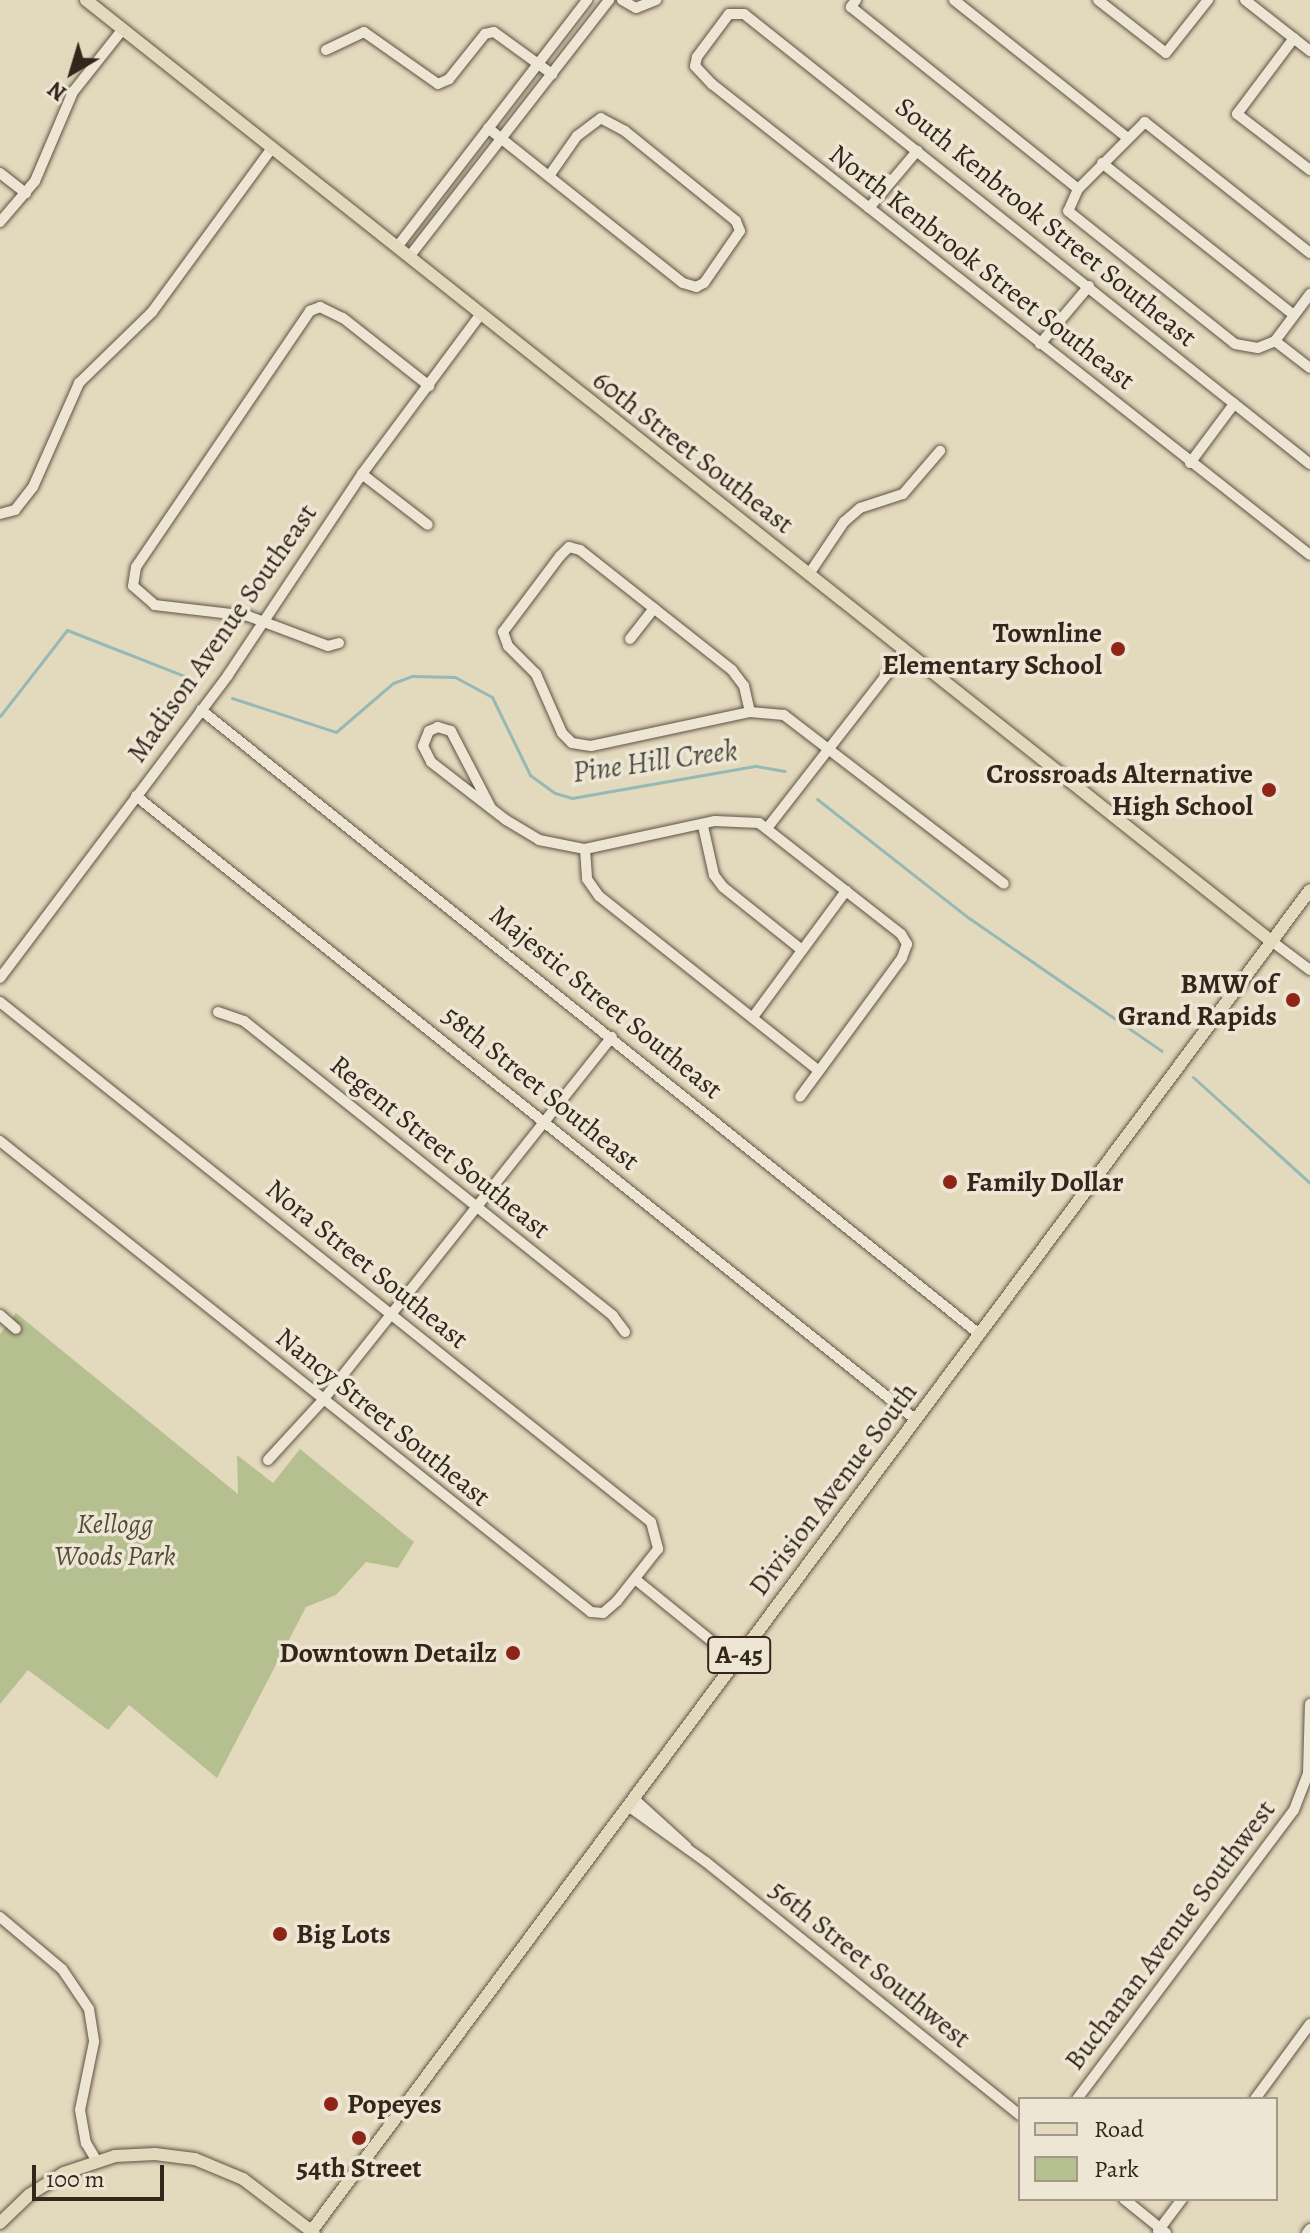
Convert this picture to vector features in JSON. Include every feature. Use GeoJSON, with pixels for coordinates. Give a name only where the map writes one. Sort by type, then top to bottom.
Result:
{"type":"FeatureCollection","features":[{"type":"Feature","properties":{"kind":"main road","name":"60th Street Southeast"},"geometry":{"type":"LineString","coordinates":[[86,0],[1270,940]]}},
{"type":"Feature","properties":{"kind":"main road","name":"Division Avenue South"},"geometry":{"type":"LineString","coordinates":[[312,2232],[1310,890]]}},
{"type":"Feature","properties":{"kind":"main road"},"geometry":{"type":"LineString","coordinates":[[0,2223],[29,2195],[64,2173],[97,2161],[155,2154],[195,2159],[243,2179],[312,2232]]}},
{"type":"Feature","properties":{"kind":"street"},"geometry":{"type":"LineString","coordinates":[[397,247],[587,0]]}},
{"type":"Feature","properties":{"kind":"street"},"geometry":{"type":"LineString","coordinates":[[409,257],[609,0]]}},
{"type":"Feature","properties":{"kind":"street"},"geometry":{"type":"LineString","coordinates":[[622,0],[643,8],[656,0]]}},
{"type":"Feature","properties":{"kind":"street"},"geometry":{"type":"LineString","coordinates":[[954,0],[1125,136]]}},
{"type":"Feature","properties":{"kind":"street"},"geometry":{"type":"LineString","coordinates":[[1098,0],[1166,53],[1208,0]]}},
{"type":"Feature","properties":{"kind":"street"},"geometry":{"type":"LineString","coordinates":[[1245,0],[1310,51]]}},
{"type":"Feature","properties":{"kind":"street"},"geometry":{"type":"LineString","coordinates":[[854,4],[1078,189]]}},
{"type":"Feature","properties":{"kind":"street","name":"North Kenbrook Street Southeast"},"geometry":{"type":"LineString","coordinates":[[751,19],[729,14],[695,66],[1040,344],[1310,555]]}},
{"type":"Feature","properties":{"kind":"street","name":"South Kenbrook Street Southeast"},"geometry":{"type":"LineString","coordinates":[[751,19],[1310,464]]}},
{"type":"Feature","properties":{"kind":"street"},"geometry":{"type":"LineString","coordinates":[[0,222],[26,193],[73,92],[123,29]]}},
{"type":"Feature","properties":{"kind":"street"},"geometry":{"type":"LineString","coordinates":[[326,50],[364,32],[438,84],[449,79],[485,34],[494,32],[552,74]]}},
{"type":"Feature","properties":{"kind":"street"},"geometry":{"type":"LineString","coordinates":[[1294,38],[1237,114],[1310,170]]}},
{"type":"Feature","properties":{"kind":"street"},"geometry":{"type":"LineString","coordinates":[[488,128],[645,254],[696,287],[711,275],[740,231],[736,221],[625,131],[601,118],[577,136],[549,176]]}},
{"type":"Feature","properties":{"kind":"street"},"geometry":{"type":"LineString","coordinates":[[1310,253],[1150,125],[1138,124],[1125,136],[1078,189],[1068,211],[1235,344],[1258,348],[1275,341],[1310,294]]}},
{"type":"Feature","properties":{"kind":"street"},"geometry":{"type":"LineString","coordinates":[[4,515],[33,487],[79,383],[152,312],[272,148]]}},
{"type":"Feature","properties":{"kind":"street"},"geometry":{"type":"LineString","coordinates":[[869,208],[917,151]]}},
{"type":"Feature","properties":{"kind":"street"},"geometry":{"type":"LineString","coordinates":[[1102,163],[1294,315]]}},
{"type":"Feature","properties":{"kind":"street"},"geometry":{"type":"LineString","coordinates":[[0,173],[26,193]]}},
{"type":"Feature","properties":{"kind":"street"},"geometry":{"type":"LineString","coordinates":[[1040,344],[1089,286]]}},
{"type":"Feature","properties":{"kind":"street"},"geometry":{"type":"LineString","coordinates":[[339,643],[328,646],[264,621],[226,612],[166,608],[146,601],[133,586],[143,553],[310,311],[320,307],[343,318],[429,386]]}},
{"type":"Feature","properties":{"kind":"street","name":"Madison Avenue Southeast"},"geometry":{"type":"LineString","coordinates":[[0,978],[201,710],[362,474],[481,314]]}},
{"type":"Feature","properties":{"kind":"street"},"geometry":{"type":"LineString","coordinates":[[1275,341],[1310,368]]}},
{"type":"Feature","properties":{"kind":"street"},"geometry":{"type":"LineString","coordinates":[[1190,463],[1234,404]]}},
{"type":"Feature","properties":{"kind":"street"},"geometry":{"type":"LineString","coordinates":[[809,574],[844,522],[860,508],[903,494],[940,451]]}},
{"type":"Feature","properties":{"kind":"street"},"geometry":{"type":"LineString","coordinates":[[362,474],[428,525]]}},
{"type":"Feature","properties":{"kind":"street"},"geometry":{"type":"LineString","coordinates":[[750,712],[744,686],[732,670],[654,608],[569,547],[513,616],[505,639],[536,674],[562,733],[572,743],[591,746],[750,712],[784,715],[830,747],[1004,884]]}},
{"type":"Feature","properties":{"kind":"street"},"geometry":{"type":"LineString","coordinates":[[630,639],[654,608]]}},
{"type":"Feature","properties":{"kind":"street"},"geometry":{"type":"LineString","coordinates":[[768,827],[905,651]]}},
{"type":"Feature","properties":{"kind":"street","name":"Majestic Street Southeast"},"geometry":{"type":"LineString","coordinates":[[201,710],[978,1333]]}},
{"type":"Feature","properties":{"kind":"street"},"geometry":{"type":"LineString","coordinates":[[491,808],[451,731],[438,727],[429,731],[423,746],[431,762],[491,808],[539,840],[585,849],[731,821],[768,827],[907,944],[800,1097]]}},
{"type":"Feature","properties":{"kind":"street","name":"58th Street Southeast"},"geometry":{"type":"LineString","coordinates":[[136,796],[915,1419]]}},
{"type":"Feature","properties":{"kind":"street"},"geometry":{"type":"LineString","coordinates":[[703,826],[714,875],[723,887],[802,950]]}},
{"type":"Feature","properties":{"kind":"street"},"geometry":{"type":"LineString","coordinates":[[585,849],[587,879],[599,896],[819,1071]]}},
{"type":"Feature","properties":{"kind":"street"},"geometry":{"type":"LineString","coordinates":[[753,1017],[846,891]]}},
{"type":"Feature","properties":{"kind":"street"},"geometry":{"type":"LineString","coordinates":[[1270,940],[1310,970]]}},
{"type":"Feature","properties":{"kind":"street","name":"Nora Street Southeast"},"geometry":{"type":"LineString","coordinates":[[0,1002],[651,1522],[658,1549],[635,1579]]}},
{"type":"Feature","properties":{"kind":"street","name":"Regent Street Southeast"},"geometry":{"type":"LineString","coordinates":[[218,1012],[244,1021],[613,1316],[625,1332]]}},
{"type":"Feature","properties":{"kind":"street"},"geometry":{"type":"LineString","coordinates":[[268,1460],[323,1400],[612,1037]]}},
{"type":"Feature","properties":{"kind":"street","name":"Nancy Street Southeast"},"geometry":{"type":"LineString","coordinates":[[0,1141],[591,1612],[603,1613],[635,1579]]}},
{"type":"Feature","properties":{"kind":"street"},"geometry":{"type":"LineString","coordinates":[[0,1315],[16,1329]]}},
{"type":"Feature","properties":{"kind":"street"},"geometry":{"type":"LineString","coordinates":[[635,1579],[735,1660]]}},
{"type":"Feature","properties":{"kind":"street","name":"Buchanan Avenue Southwest"},"geometry":{"type":"LineString","coordinates":[[1079,2097],[1294,1810],[1308,1774],[1310,1704]]}},
{"type":"Feature","properties":{"kind":"street","name":"56th Street Southwest"},"geometry":{"type":"LineString","coordinates":[[631,1802],[1018,2113]]}},
{"type":"Feature","properties":{"kind":"street"},"geometry":{"type":"LineString","coordinates":[[0,1917],[62,1969],[89,2009],[94,2042],[80,2110],[86,2143],[97,2161]]}},
{"type":"Feature","properties":{"kind":"street"},"geometry":{"type":"LineString","coordinates":[[1256,2097],[1310,2024]]}},
{"type":"Feature","properties":{"kind":"street"},"geometry":{"type":"LineString","coordinates":[[1126,2201],[1161,2231],[1181,2201]]}},
{"type":"Feature","properties":{"kind":"green space","name":"Kellogg Woods Park"},"geometry":{"type":"Polygon","coordinates":[[[16,1313],[238,1494],[237,1455],[273,1483],[300,1449],[414,1542],[398,1568],[366,1562],[336,1595],[306,1607],[217,1778],[129,1705],[108,1730],[28,1670],[0,1704],[0,1334],[16,1313]]]}},
{"type":"Feature","properties":{"kind":"waterway"},"geometry":{"type":"LineString","coordinates":[[0,716],[67,630],[200,682]]}},
{"type":"Feature","properties":{"kind":"waterway","name":"Pine Hill Creek"},"geometry":{"type":"LineString","coordinates":[[232,698],[336,732],[393,683],[412,676],[455,677],[492,697],[530,775],[555,793],[572,798],[756,766],[785,771]]}},
{"type":"Feature","properties":{"kind":"waterway","name":"Pine Hill Creek"},"geometry":{"type":"LineString","coordinates":[[817,799],[969,918],[1162,1051]]}},
{"type":"Feature","properties":{"kind":"waterway","name":"Pine Hill Creek"},"geometry":{"type":"LineString","coordinates":[[1193,1077],[1310,1183]]}},
{"type":"Feature","properties":{"kind":"place","name":"Townline Elementary School"},"geometry":{"type":"Point","coordinates":[1118,649]}},
{"type":"Feature","properties":{"kind":"place","name":"Crossroads Alternative High School"},"geometry":{"type":"Point","coordinates":[1269,790]}},
{"type":"Feature","properties":{"kind":"place","name":"BMW of Grand Rapids"},"geometry":{"type":"Point","coordinates":[1293,1000]}},
{"type":"Feature","properties":{"kind":"place","name":"Family Dollar"},"geometry":{"type":"Point","coordinates":[950,1182]}},
{"type":"Feature","properties":{"kind":"place","name":"Downtown Detailz"},"geometry":{"type":"Point","coordinates":[513,1653]}},
{"type":"Feature","properties":{"kind":"place","name":"Big Lots"},"geometry":{"type":"Point","coordinates":[280,1934]}},
{"type":"Feature","properties":{"kind":"place","name":"Popeyes"},"geometry":{"type":"Point","coordinates":[331,2104]}},
{"type":"Feature","properties":{"kind":"place","name":"54th Street"},"geometry":{"type":"Point","coordinates":[359,2138]}}]}
